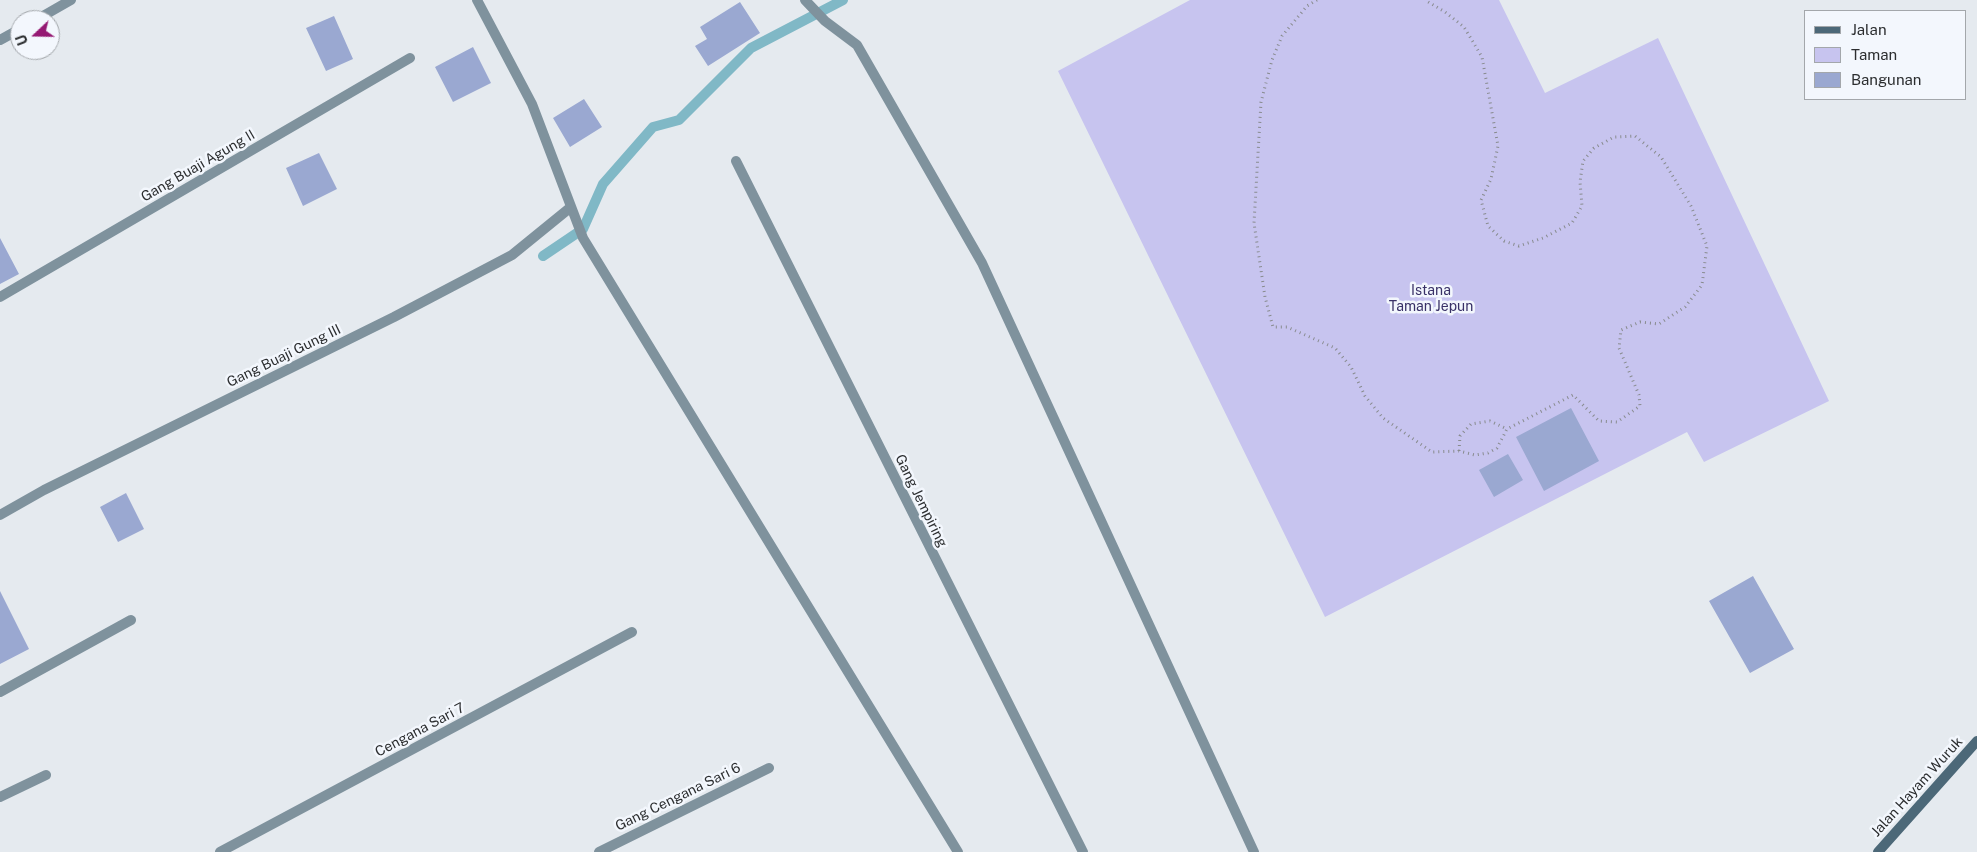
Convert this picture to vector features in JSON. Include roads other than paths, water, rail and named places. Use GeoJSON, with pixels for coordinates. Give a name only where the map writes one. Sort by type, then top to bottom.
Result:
{"type":"FeatureCollection","features":[{"type":"Feature","properties":{"kind":"main road","name":"Jalan Hayam Wuruk"},"geometry":{"type":"LineString","coordinates":[[1878,852],[1977,741]]}},
{"type":"Feature","properties":{"kind":"street"},"geometry":{"type":"LineString","coordinates":[[54,10],[71,0]]}},
{"type":"Feature","properties":{"kind":"street"},"geometry":{"type":"LineString","coordinates":[[477,0],[532,104],[583,238],[958,852]]}},
{"type":"Feature","properties":{"kind":"street"},"geometry":{"type":"LineString","coordinates":[[807,2],[825,20],[857,45],[982,263],[1254,852]]}},
{"type":"Feature","properties":{"kind":"street","name":"Gang Buaji Agung II"},"geometry":{"type":"LineString","coordinates":[[0,297],[410,58]]}},
{"type":"Feature","properties":{"kind":"street","name":"Gang Jempiring"},"geometry":{"type":"LineString","coordinates":[[736,161],[1083,852]]}},
{"type":"Feature","properties":{"kind":"street","name":"Gang Buaji Gung III"},"geometry":{"type":"LineString","coordinates":[[0,515],[44,490],[394,317],[512,254],[573,212]]}},
{"type":"Feature","properties":{"kind":"street"},"geometry":{"type":"LineString","coordinates":[[0,692],[131,620]]}},
{"type":"Feature","properties":{"kind":"street","name":"Cengana Sari 7"},"geometry":{"type":"LineString","coordinates":[[220,852],[632,632]]}},
{"type":"Feature","properties":{"kind":"street","name":"Gang Cengana Sari 6"},"geometry":{"type":"LineString","coordinates":[[599,852],[769,768]]}},
{"type":"Feature","properties":{"kind":"street"},"geometry":{"type":"LineString","coordinates":[[0,797],[46,775]]}},
{"type":"Feature","properties":{"kind":"waterway"},"geometry":{"type":"LineString","coordinates":[[543,256],[583,229],[603,184],[653,127],[679,120],[751,48],[843,0]]}},
{"type":"Feature","properties":{"kind":"park label","name":"Istana Taman Jepun"},"geometry":{"type":"Point","coordinates":[1431,300]}}]}
